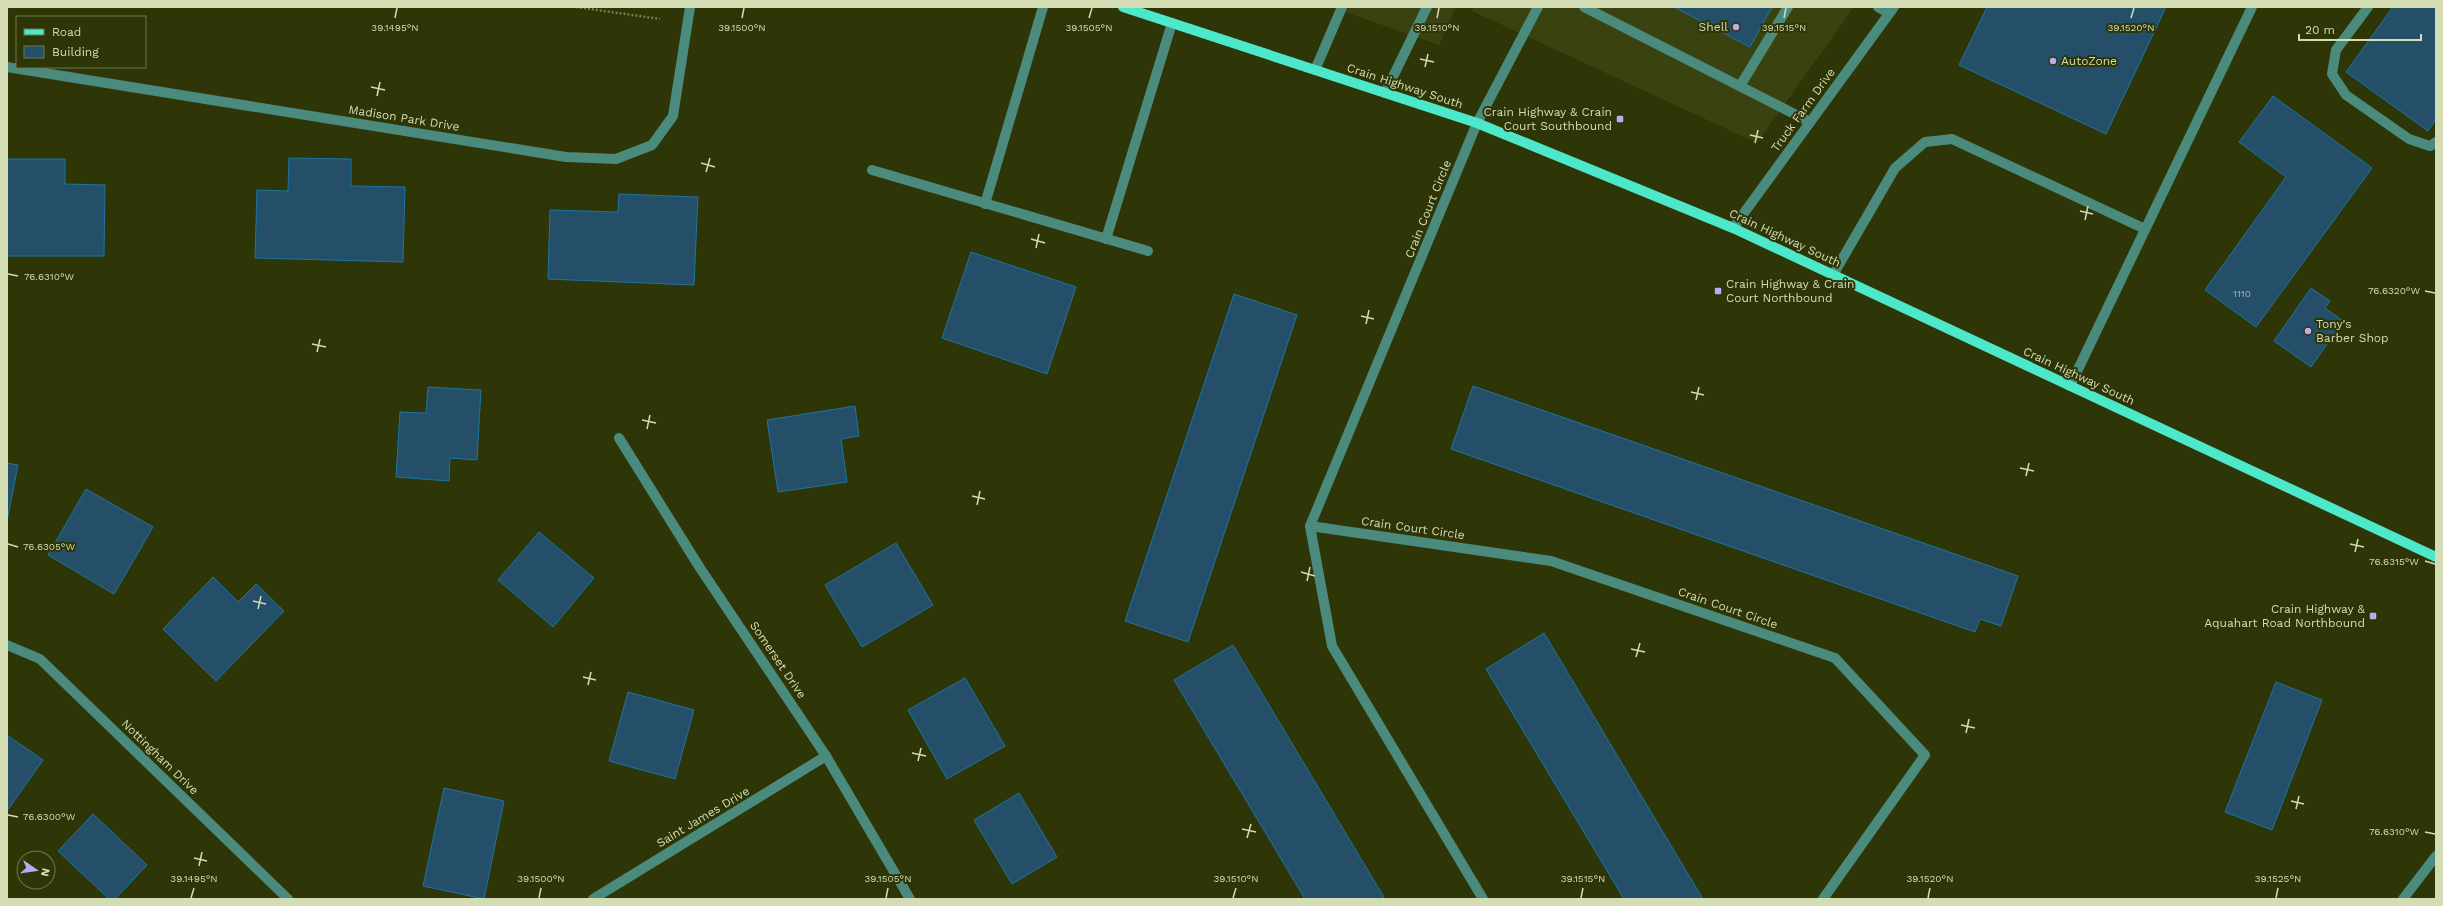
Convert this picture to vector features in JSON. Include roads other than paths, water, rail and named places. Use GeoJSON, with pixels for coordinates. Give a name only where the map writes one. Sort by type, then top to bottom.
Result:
{"type":"FeatureCollection","features":[{"type":"Feature","properties":{"kind":"main road","name":"Crain Highway South"},"geometry":{"type":"LineString","coordinates":[[1123,7],[1477,123],[1733,228],[2436,557]]}},
{"type":"Feature","properties":{"kind":"street","name":"Madison Park Drive"},"geometry":{"type":"LineString","coordinates":[[7,67],[566,156],[616,159],[652,145],[673,116],[690,7]]}},
{"type":"Feature","properties":{"kind":"street"},"geometry":{"type":"LineString","coordinates":[[985,204],[1043,7]]}},
{"type":"Feature","properties":{"kind":"street"},"geometry":{"type":"LineString","coordinates":[[1315,70],[1342,7]]}},
{"type":"Feature","properties":{"kind":"street"},"geometry":{"type":"LineString","coordinates":[[1385,93],[1427,7]]}},
{"type":"Feature","properties":{"kind":"street","name":"Crain Court Circle"},"geometry":{"type":"LineString","coordinates":[[1538,7],[1477,123],[1310,526],[1551,561],[1835,658],[1925,755],[1823,899]]}},
{"type":"Feature","properties":{"kind":"street"},"geometry":{"type":"LineString","coordinates":[[1584,7],[1810,122]]}},
{"type":"Feature","properties":{"kind":"street"},"geometry":{"type":"LineString","coordinates":[[1740,86],[1788,7]]}},
{"type":"Feature","properties":{"kind":"street"},"geometry":{"type":"LineString","coordinates":[[1878,7],[1892,10]]}},
{"type":"Feature","properties":{"kind":"street"},"geometry":{"type":"LineString","coordinates":[[2070,386],[2252,7]]}},
{"type":"Feature","properties":{"kind":"street"},"geometry":{"type":"LineString","coordinates":[[2368,7],[2336,50],[2332,74],[2346,95],[2409,139],[2430,146],[2436,142]]}},
{"type":"Feature","properties":{"kind":"street","name":"Truck Farm Drive"},"geometry":{"type":"LineString","coordinates":[[1733,228],[1892,10]]}},
{"type":"Feature","properties":{"kind":"street"},"geometry":{"type":"LineString","coordinates":[[1106,239],[1172,23]]}},
{"type":"Feature","properties":{"kind":"street"},"geometry":{"type":"LineString","coordinates":[[1833,275],[1895,168],[1925,142],[1952,139],[2145,230]]}},
{"type":"Feature","properties":{"kind":"street"},"geometry":{"type":"LineString","coordinates":[[872,170],[1148,251]]}},
{"type":"Feature","properties":{"kind":"street","name":"Somerset Drive"},"geometry":{"type":"LineString","coordinates":[[619,438],[700,568],[826,756],[910,899]]}},
{"type":"Feature","properties":{"kind":"street"},"geometry":{"type":"LineString","coordinates":[[1310,526],[1332,646],[1483,899]]}},
{"type":"Feature","properties":{"kind":"street","name":"Nottingham Drive"},"geometry":{"type":"LineString","coordinates":[[7,645],[40,659],[288,899]]}},
{"type":"Feature","properties":{"kind":"street","name":"Saint James Drive"},"geometry":{"type":"LineString","coordinates":[[593,899],[826,756]]}},
{"type":"Feature","properties":{"kind":"street"},"geometry":{"type":"LineString","coordinates":[[2403,899],[2436,856]]}},
{"type":"Feature","properties":{"kind":"place","name":"Shell"},"geometry":{"type":"Point","coordinates":[1736,27]}},
{"type":"Feature","properties":{"kind":"place","name":"AutoZone"},"geometry":{"type":"Point","coordinates":[2053,61]}},
{"type":"Feature","properties":{"kind":"place","name":"Crain Highway & Crain Court Southbound"},"geometry":{"type":"Point","coordinates":[1620,119]}},
{"type":"Feature","properties":{"kind":"place","name":"Crain Highway & Crain Court Northbound"},"geometry":{"type":"Point","coordinates":[1718,291]}},
{"type":"Feature","properties":{"kind":"place","name":"Tony's Barber Shop"},"geometry":{"type":"Point","coordinates":[2308,331]}},
{"type":"Feature","properties":{"kind":"place","name":"Crain Highway & Aquahart Road Northbound"},"geometry":{"type":"Point","coordinates":[2373,616]}}]}
